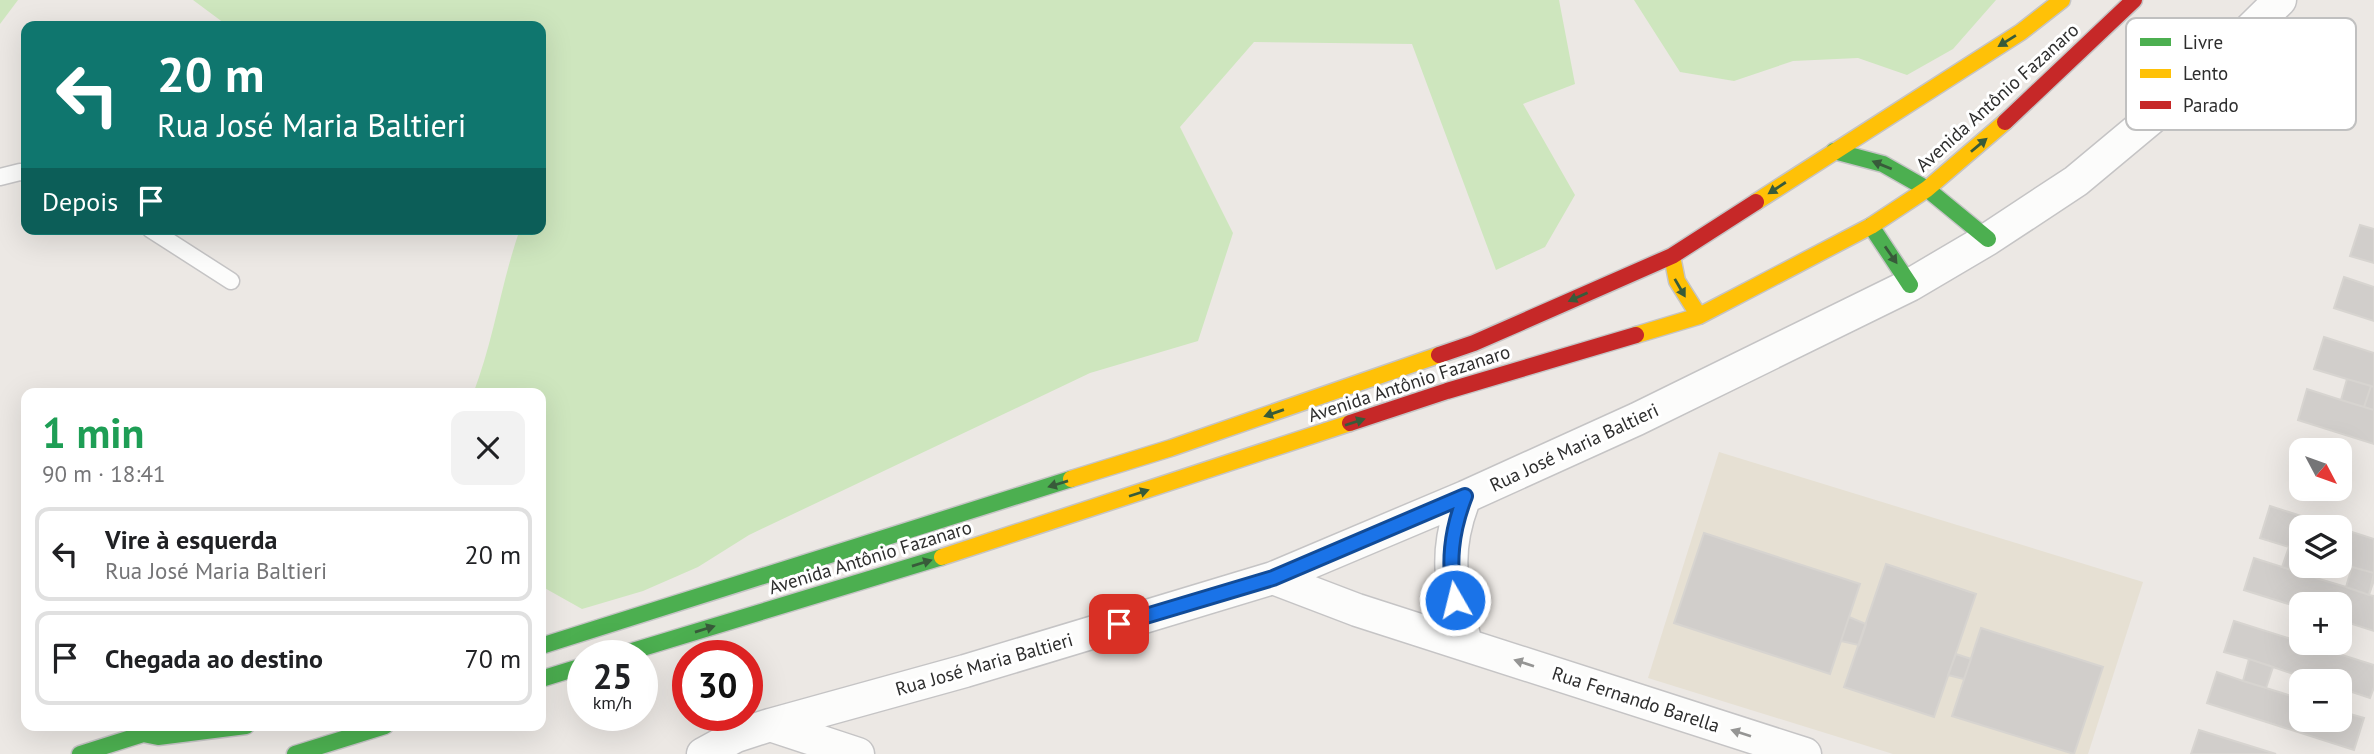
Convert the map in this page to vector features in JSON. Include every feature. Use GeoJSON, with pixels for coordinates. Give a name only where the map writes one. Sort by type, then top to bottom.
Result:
{"type":"FeatureCollection","features":[{"type":"Feature","properties":{"kind":"main road","name":"Avenida Antônio Fazanaro"},"geometry":{"type":"LineString","coordinates":[[546,644],[1223,430],[1474,343],[1672,256],[2021,32],[2062,0]]}},
{"type":"Feature","properties":{"kind":"main road","name":"Avenida Antônio Fazanaro"},"geometry":{"type":"LineString","coordinates":[[658,643],[969,549],[1447,391],[1699,316],[1871,226],[1927,188],[1994,132],[2134,0]]}},
{"type":"Feature","properties":{"kind":"main road"},"geometry":{"type":"LineString","coordinates":[[1834,151],[1883,164],[1927,188],[1987,239]]}},
{"type":"Feature","properties":{"kind":"main road"},"geometry":{"type":"LineString","coordinates":[[1871,226],[1910,285]]}},
{"type":"Feature","properties":{"kind":"main road"},"geometry":{"type":"LineString","coordinates":[[1672,256],[1679,291],[1699,316]]}},
{"type":"Feature","properties":{"kind":"main road"},"geometry":{"type":"LineString","coordinates":[[546,677],[567,671]]}},
{"type":"Feature","properties":{"kind":"main road"},"geometry":{"type":"LineString","coordinates":[[86,753],[143,734],[158,737],[206,731]]}},
{"type":"Feature","properties":{"kind":"main road"},"geometry":{"type":"LineString","coordinates":[[295,754],[369,731]]}},
{"type":"Feature","properties":{"kind":"street","name":"Rua José Maria Baltieri"},"geometry":{"type":"LineString","coordinates":[[2262,18],[2280,0]]}},
{"type":"Feature","properties":{"kind":"street","name":"Rua José Maria Baltieri"},"geometry":{"type":"LineString","coordinates":[[703,754],[736,736],[770,725],[965,671],[1273,578],[1465,496],[1637,419],[1910,285],[2076,181],[2137,130]]}},
{"type":"Feature","properties":{"kind":"street"},"geometry":{"type":"LineString","coordinates":[[1465,496],[1457,516],[1450,560],[1455,600],[1466,644]]}},
{"type":"Feature","properties":{"kind":"street","name":"Rua Fernando Barella"},"geometry":{"type":"LineString","coordinates":[[1273,578],[1357,610],[1805,754]]}},
{"type":"Feature","properties":{"kind":"street"},"geometry":{"type":"LineString","coordinates":[[770,725],[858,754]]}},
{"type":"Feature","properties":{"kind":"lane"},"geometry":{"type":"LineString","coordinates":[[0,177],[21,172]]}},
{"type":"Feature","properties":{"kind":"lane"},"geometry":{"type":"LineString","coordinates":[[159,235],[231,281]]}},
{"type":"Feature","properties":{"kind":"shaded area"},"geometry":{"type":"Polygon","coordinates":[[[1719,452],[2143,582],[2088,754],[1893,754],[1648,678],[1719,452]]]}},
{"type":"Feature","properties":{"kind":"green space"},"geometry":{"type":"Polygon","coordinates":[[[0,0],[18,0],[0,24],[0,0]]]}},
{"type":"Feature","properties":{"kind":"green space"},"geometry":{"type":"Polygon","coordinates":[[[193,0],[1559,0],[1575,84],[1523,104],[1575,195],[1545,247],[1496,270],[1412,44],[1254,42],[1180,127],[1233,233],[1198,341],[1090,373],[749,535],[698,567],[643,591],[582,609],[546,589],[546,388],[475,388],[518,235],[546,235],[546,21],[221,21],[193,0]]]}},
{"type":"Feature","properties":{"kind":"green space"},"geometry":{"type":"Polygon","coordinates":[[[1634,0],[1996,0],[1953,49],[1907,75],[1858,58],[1793,61],[1734,81],[1680,72],[1634,0]]]}},
{"type":"Feature","properties":{"kind":"building"},"geometry":{"type":"Polygon","coordinates":[[[2360,225],[2374,229],[2374,263],[2350,256],[2360,225]]]}},
{"type":"Feature","properties":{"kind":"building"},"geometry":{"type":"Polygon","coordinates":[[[2344,277],[2374,287],[2374,321],[2334,308],[2344,277]]]}},
{"type":"Feature","properties":{"kind":"building"},"geometry":{"type":"Polygon","coordinates":[[[2324,337],[2374,353],[2374,387],[2371,386],[2364,407],[2374,410],[2374,444],[2298,420],[2307,389],[2341,400],[2347,379],[2314,369],[2324,337]]]}},
{"type":"Feature","properties":{"kind":"building"},"geometry":{"type":"Polygon","coordinates":[[[2324,337],[2374,353],[2374,444],[2298,420],[2307,389],[2341,400],[2347,379],[2314,369],[2324,337]]]}},
{"type":"Feature","properties":{"kind":"building"},"geometry":{"type":"Polygon","coordinates":[[[2347,379],[2371,386],[2364,407],[2341,400],[2347,379]]]}},
{"type":"Feature","properties":{"kind":"building"},"geometry":{"type":"Polygon","coordinates":[[[2270,506],[2298,515],[2289,515],[2289,547],[2260,538],[2270,506]]]}},
{"type":"Feature","properties":{"kind":"building"},"geometry":{"type":"Polygon","coordinates":[[[2352,532],[2374,539],[2374,580],[2369,595],[2374,596],[2374,631],[2352,624],[2352,592],[2289,592],[2289,604],[2244,590],[2254,558],[2282,567],[2289,547],[2289,578],[2316,578],[2346,587],[2349,578],[2352,578],[2352,532]]]}},
{"type":"Feature","properties":{"kind":"building"},"geometry":{"type":"Polygon","coordinates":[[[1704,533],[1860,584],[1830,674],[1674,623],[1704,533]]]}},
{"type":"Feature","properties":{"kind":"building"},"geometry":{"type":"Polygon","coordinates":[[[2289,547],[2289,569],[2282,567],[2289,547]]]}},
{"type":"Feature","properties":{"kind":"building"},"geometry":{"type":"Polygon","coordinates":[[[1886,564],[1976,594],[1934,717],[1844,687],[1886,564]]]}},
{"type":"Feature","properties":{"kind":"building"},"geometry":{"type":"Polygon","coordinates":[[[2352,567],[2374,573],[2369,595],[2346,587],[2349,578],[2352,578],[2352,567]]]}},
{"type":"Feature","properties":{"kind":"building"},"geometry":{"type":"Polygon","coordinates":[[[1849,617],[1866,624],[1859,645],[1841,641],[1849,617]]]}},
{"type":"Feature","properties":{"kind":"building"},"geometry":{"type":"Polygon","coordinates":[[[2234,621],[2289,638],[2289,655],[2342,655],[2374,665],[2374,687],[2370,698],[2352,692],[2352,669],[2289,669],[2289,673],[2273,667],[2266,688],[2289,695],[2289,729],[2207,703],[2217,672],[2243,681],[2249,659],[2224,652],[2234,621]]]}},
{"type":"Feature","properties":{"kind":"building"},"geometry":{"type":"Polygon","coordinates":[[[1981,628],[2103,667],[2074,754],[1952,716],[1981,628]]]}},
{"type":"Feature","properties":{"kind":"building"},"geometry":{"type":"Polygon","coordinates":[[[1956,654],[1971,659],[1964,679],[1948,675],[1956,654]]]}},
{"type":"Feature","properties":{"kind":"building"},"geometry":{"type":"Polygon","coordinates":[[[2249,659],[2273,667],[2266,688],[2243,681],[2249,659]]]}},
{"type":"Feature","properties":{"kind":"building"},"geometry":{"type":"Polygon","coordinates":[[[2352,714],[2364,718],[2354,750],[2298,732],[2352,732],[2352,714]]]}},
{"type":"Feature","properties":{"kind":"building"},"geometry":{"type":"Polygon","coordinates":[[[2199,730],[2276,754],[2191,754],[2199,730]]]}},
{"type":"Feature","properties":{"kind":"traffic: fast"},"geometry":{"type":"LineString","coordinates":[[1834,151],[1883,164],[1927,189],[1988,239]]}},
{"type":"Feature","properties":{"kind":"traffic: fast"},"geometry":{"type":"LineString","coordinates":[[1871,226],[1910,285]]}},
{"type":"Feature","properties":{"kind":"traffic: fast"},"geometry":{"type":"LineString","coordinates":[[546,644],[1071,479]]}},
{"type":"Feature","properties":{"kind":"traffic: fast"},"geometry":{"type":"LineString","coordinates":[[658,643],[942,557]]}},
{"type":"Feature","properties":{"kind":"traffic: fast"},"geometry":{"type":"LineString","coordinates":[[546,677],[567,671]]}},
{"type":"Feature","properties":{"kind":"traffic: fast"},"geometry":{"type":"LineString","coordinates":[[80,754],[143,734],[158,737],[206,731]]}},
{"type":"Feature","properties":{"kind":"traffic: fast"},"geometry":{"type":"LineString","coordinates":[[295,754],[369,731]]}},
{"type":"Feature","properties":{"kind":"traffic: slow"},"geometry":{"type":"LineString","coordinates":[[1756,202],[2021,32],[2062,0]]}},
{"type":"Feature","properties":{"kind":"traffic: slow"},"geometry":{"type":"LineString","coordinates":[[1636,335],[1699,316],[1871,226],[1927,189],[2005,122]]}},
{"type":"Feature","properties":{"kind":"traffic: slow"},"geometry":{"type":"LineString","coordinates":[[1672,256],[1677,281],[1699,316]]}},
{"type":"Feature","properties":{"kind":"traffic: slow"},"geometry":{"type":"LineString","coordinates":[[1071,479],[1171,448],[1439,355]]}},
{"type":"Feature","properties":{"kind":"traffic: slow"},"geometry":{"type":"LineString","coordinates":[[942,557],[1350,423]]}},
{"type":"Feature","properties":{"kind":"traffic: jam"},"geometry":{"type":"LineString","coordinates":[[2005,122],[2134,0]]}},
{"type":"Feature","properties":{"kind":"traffic: jam"},"geometry":{"type":"LineString","coordinates":[[1439,355],[1474,343],[1672,256],[1756,202]]}},
{"type":"Feature","properties":{"kind":"traffic: jam"},"geometry":{"type":"LineString","coordinates":[[1350,423],[1636,335]]}},
{"type":"Feature","properties":{"kind":"route"},"geometry":{"type":"LineString","coordinates":[[1119,624],[1273,578],[1465,496],[1452,538],[1451,581],[1455,600]]}}]}
